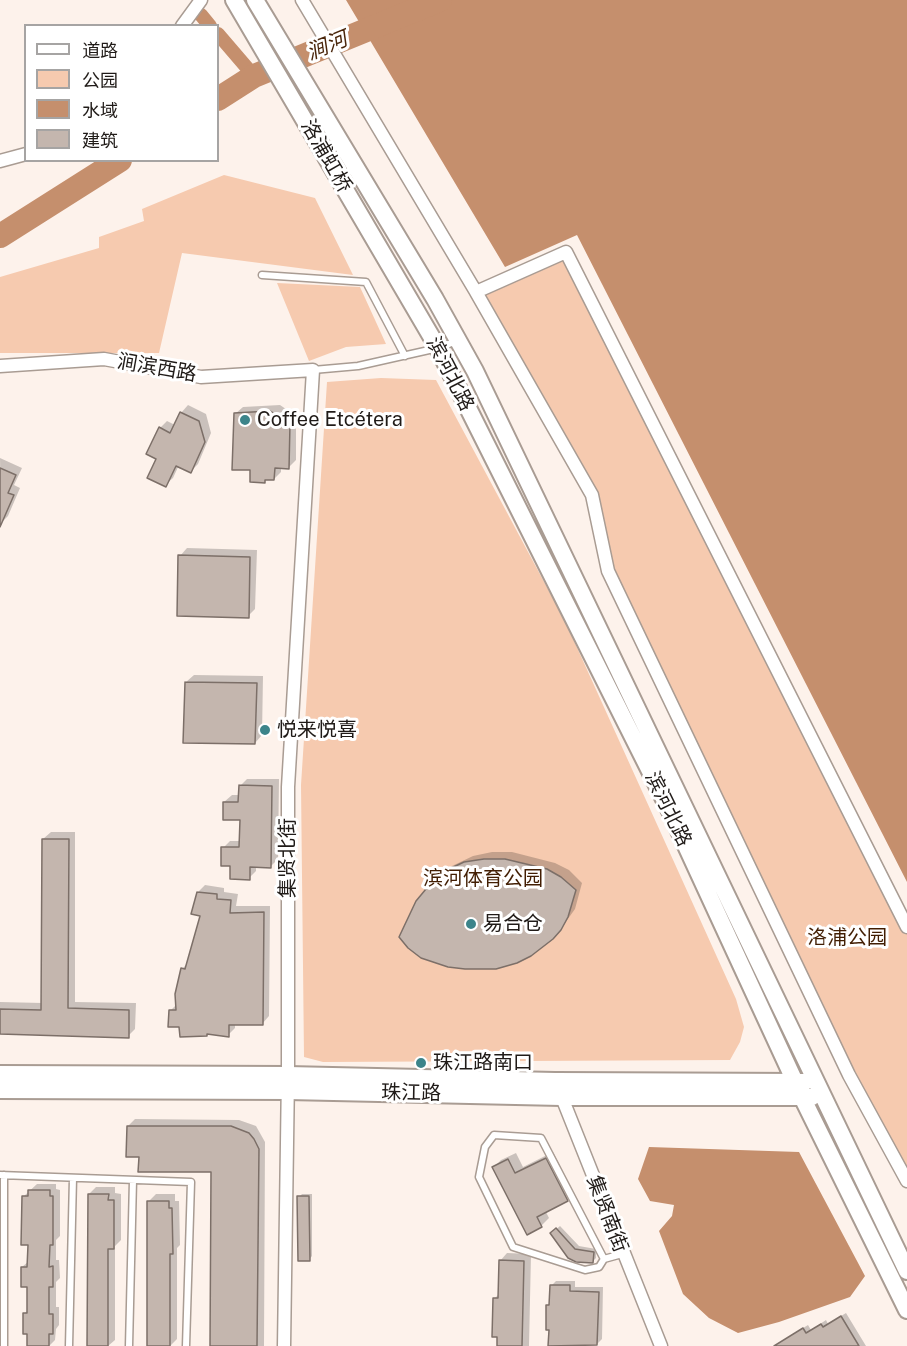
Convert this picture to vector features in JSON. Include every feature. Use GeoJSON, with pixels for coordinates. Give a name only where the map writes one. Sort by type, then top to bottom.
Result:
{"type":"FeatureCollection","features":[{"type":"Feature","properties":{"kind":"main road","name":"洛浦虹桥"},"geometry":{"type":"LineString","coordinates":[[234,0],[417,313]]}},
{"type":"Feature","properties":{"kind":"main road","name":"洛浦虹桥"},"geometry":{"type":"LineString","coordinates":[[255,0],[435,299]]}},
{"type":"Feature","properties":{"kind":"main road","name":"滨河北路"},"geometry":{"type":"LineString","coordinates":[[435,299],[475,371],[907,1271]]}},
{"type":"Feature","properties":{"kind":"main road","name":"滨河北路"},"geometry":{"type":"LineString","coordinates":[[417,313],[438,348],[670,811],[802,1098],[907,1310]]}},
{"type":"Feature","properties":{"kind":"main road","name":"珠江路"},"geometry":{"type":"LineString","coordinates":[[0,1074],[822,1097]]}},
{"type":"Feature","properties":{"kind":"main road","name":"珠江路"},"geometry":{"type":"LineString","coordinates":[[558,1089],[815,1082]]}},
{"type":"Feature","properties":{"kind":"main road","name":"珠江路"},"geometry":{"type":"LineString","coordinates":[[0,1090],[288,1083]]}},
{"type":"Feature","properties":{"kind":"street"},"geometry":{"type":"LineString","coordinates":[[183,24],[201,0]]}},
{"type":"Feature","properties":{"kind":"street"},"geometry":{"type":"LineString","coordinates":[[302,0],[476,292],[592,495],[608,571],[849,1076],[907,1181]]}},
{"type":"Feature","properties":{"kind":"street"},"geometry":{"type":"LineString","coordinates":[[0,161],[24,155]]}},
{"type":"Feature","properties":{"kind":"street"},"geometry":{"type":"LineString","coordinates":[[476,292],[566,252],[907,927]]}},
{"type":"Feature","properties":{"kind":"street","name":"涧滨西路"},"geometry":{"type":"LineString","coordinates":[[0,366],[104,359],[201,377],[313,370]]}},
{"type":"Feature","properties":{"kind":"street","name":"集贤北街"},"geometry":{"type":"LineString","coordinates":[[285,1346],[288,787],[313,370]]}},
{"type":"Feature","properties":{"kind":"street","name":"集贤南街"},"geometry":{"type":"LineString","coordinates":[[558,1089],[622,1254],[661,1346]]}},
{"type":"Feature","properties":{"kind":"lane"},"geometry":{"type":"LineString","coordinates":[[262,275],[366,282],[405,356]]}},
{"type":"Feature","properties":{"kind":"lane"},"geometry":{"type":"LineString","coordinates":[[313,370],[358,366],[438,348],[458,340]]}},
{"type":"Feature","properties":{"kind":"lane"},"geometry":{"type":"LineString","coordinates":[[604,1259],[541,1138],[494,1136],[485,1147],[479,1177],[513,1247],[585,1270],[599,1267],[604,1259],[622,1254]]}},
{"type":"Feature","properties":{"kind":"lane"},"geometry":{"type":"LineString","coordinates":[[4,1346],[2,1175],[191,1182],[186,1346]]}},
{"type":"Feature","properties":{"kind":"lane"},"geometry":{"type":"LineString","coordinates":[[69,1346],[73,1178]]}},
{"type":"Feature","properties":{"kind":"lane"},"geometry":{"type":"LineString","coordinates":[[129,1346],[133,1180]]}},
{"type":"Feature","properties":{"kind":"green space"},"geometry":{"type":"Polygon","coordinates":[[[224,175],[315,198],[353,275],[182,253],[159,353],[0,353],[0,277],[99,248],[99,237],[144,221],[142,209],[224,175]]]}},
{"type":"Feature","properties":{"kind":"green space","name":"洛浦公园"},"geometry":{"type":"Polygon","coordinates":[[[566,252],[907,927],[907,1181],[608,571],[592,495],[476,292],[566,252]]]}},
{"type":"Feature","properties":{"kind":"green space"},"geometry":{"type":"Polygon","coordinates":[[[277,283],[360,287],[386,344],[346,347],[309,361],[277,283]]]}},
{"type":"Feature","properties":{"kind":"green space","name":"滨河体育公园"},"geometry":{"type":"Polygon","coordinates":[[[381,378],[436,380],[565,621],[736,999],[744,1027],[740,1042],[730,1060],[323,1062],[304,1057],[301,785],[327,382],[381,378]]]}},
{"type":"Feature","properties":{"kind":"water"},"geometry":{"type":"Polygon","coordinates":[[[346,0],[907,0],[907,882],[577,235],[505,267],[346,0]]]}},
{"type":"Feature","properties":{"kind":"water"},"geometry":{"type":"Polygon","coordinates":[[[649,1147],[799,1152],[865,1276],[850,1297],[779,1322],[738,1333],[709,1318],[683,1294],[659,1231],[672,1216],[674,1205],[650,1201],[638,1179],[649,1147]]]}},
{"type":"Feature","properties":{"kind":"building"},"geometry":{"type":"Polygon","coordinates":[[[270,411],[290,424],[289,469],[275,468],[274,480],[265,480],[265,483],[250,482],[250,470],[232,470],[234,413],[270,411]]]}},
{"type":"Feature","properties":{"kind":"building"},"geometry":{"type":"Polygon","coordinates":[[[180,412],[199,421],[205,442],[191,473],[176,466],[166,487],[147,478],[156,459],[146,454],[159,427],[170,433],[180,412]]]}},
{"type":"Feature","properties":{"kind":"building"},"geometry":{"type":"Polygon","coordinates":[[[0,468],[16,475],[8,493],[14,495],[0,527],[0,468]]]}},
{"type":"Feature","properties":{"kind":"building"},"geometry":{"type":"Polygon","coordinates":[[[178,555],[250,557],[249,618],[177,616],[178,555]]]}},
{"type":"Feature","properties":{"kind":"building"},"geometry":{"type":"Polygon","coordinates":[[[185,682],[257,683],[255,744],[183,743],[185,682]]]}},
{"type":"Feature","properties":{"kind":"building"},"geometry":{"type":"Polygon","coordinates":[[[239,785],[272,786],[271,868],[250,867],[250,880],[230,879],[230,866],[221,866],[221,847],[239,847],[240,820],[223,820],[223,802],[238,802],[239,785]]]}},
{"type":"Feature","properties":{"kind":"building"},"geometry":{"type":"Polygon","coordinates":[[[42,839],[69,839],[68,1008],[129,1010],[129,1038],[0,1034],[0,1009],[41,1010],[42,839]]]}},
{"type":"Feature","properties":{"kind":"building"},"geometry":{"type":"Polygon","coordinates":[[[505,859],[547,869],[576,890],[568,917],[561,930],[531,956],[496,969],[448,967],[421,958],[399,937],[416,901],[443,872],[464,862],[505,859]]]}},
{"type":"Feature","properties":{"kind":"building"},"geometry":{"type":"Polygon","coordinates":[[[197,892],[217,894],[217,899],[231,900],[230,913],[264,912],[263,1025],[229,1025],[229,1037],[207,1034],[207,1036],[180,1037],[179,1027],[168,1027],[169,1010],[176,1010],[175,994],[181,968],[185,969],[200,916],[191,914],[197,892]]]}},
{"type":"Feature","properties":{"kind":"building"},"geometry":{"type":"Polygon","coordinates":[[[127,1126],[231,1126],[249,1133],[254,1139],[259,1149],[257,1346],[210,1346],[211,1172],[138,1172],[139,1157],[126,1157],[127,1126]]]}},
{"type":"Feature","properties":{"kind":"building"},"geometry":{"type":"Polygon","coordinates":[[[546,1158],[568,1201],[537,1217],[542,1227],[527,1235],[492,1167],[508,1159],[515,1173],[546,1158]]]}},
{"type":"Feature","properties":{"kind":"building"},"geometry":{"type":"Polygon","coordinates":[[[28,1190],[50,1190],[50,1196],[53,1196],[53,1245],[50,1245],[49,1267],[53,1266],[53,1287],[49,1287],[49,1314],[53,1314],[53,1334],[49,1334],[49,1346],[27,1346],[27,1334],[23,1334],[23,1313],[27,1313],[27,1287],[21,1287],[21,1267],[27,1267],[28,1245],[21,1245],[22,1196],[28,1196],[28,1190]]]}},
{"type":"Feature","properties":{"kind":"building"},"geometry":{"type":"Polygon","coordinates":[[[88,1194],[109,1194],[108,1200],[114,1200],[114,1249],[108,1249],[108,1346],[87,1346],[88,1194]]]}},
{"type":"Feature","properties":{"kind":"building"},"geometry":{"type":"Polygon","coordinates":[[[297,1196],[309,1196],[310,1261],[298,1261],[297,1196]]]}},
{"type":"Feature","properties":{"kind":"building"},"geometry":{"type":"Polygon","coordinates":[[[147,1201],[169,1201],[169,1208],[172,1208],[170,1346],[147,1346],[147,1201]]]}},
{"type":"Feature","properties":{"kind":"building"},"geometry":{"type":"Polygon","coordinates":[[[556,1228],[575,1249],[594,1252],[593,1263],[576,1262],[568,1258],[550,1233],[556,1228]]]}},
{"type":"Feature","properties":{"kind":"building"},"geometry":{"type":"Polygon","coordinates":[[[499,1260],[524,1261],[522,1346],[497,1346],[497,1337],[492,1337],[493,1298],[498,1298],[499,1260]]]}},
{"type":"Feature","properties":{"kind":"building"},"geometry":{"type":"Polygon","coordinates":[[[550,1285],[570,1285],[570,1291],[599,1292],[597,1345],[548,1346],[546,1305],[549,1305],[550,1285]]]}},
{"type":"Feature","properties":{"kind":"building"},"geometry":{"type":"Polygon","coordinates":[[[841,1316],[859,1346],[774,1346],[803,1328],[806,1333],[821,1324],[823,1327],[841,1316]]]}},
{"type":"Feature","properties":{"kind":"waterway","name":"涧河"},"geometry":{"type":"LineString","coordinates":[[219,98],[254,76],[440,0]]}},
{"type":"Feature","properties":{"kind":"waterway"},"geometry":{"type":"LineString","coordinates":[[201,15],[208,24]]}},
{"type":"Feature","properties":{"kind":"waterway"},"geometry":{"type":"LineString","coordinates":[[219,35],[254,76]]}},
{"type":"Feature","properties":{"kind":"waterway","name":"涧河"},"geometry":{"type":"LineString","coordinates":[[0,236],[117,162]]}},
{"type":"Feature","properties":{"kind":"place","name":"Coffee Etcétera"},"geometry":{"type":"Point","coordinates":[245,420]}},
{"type":"Feature","properties":{"kind":"place","name":"悦来悦喜"},"geometry":{"type":"Point","coordinates":[265,730]}},
{"type":"Feature","properties":{"kind":"place","name":"易合仓"},"geometry":{"type":"Point","coordinates":[471,924]}},
{"type":"Feature","properties":{"kind":"place","name":"珠江路南口"},"geometry":{"type":"Point","coordinates":[421,1063]}}]}
